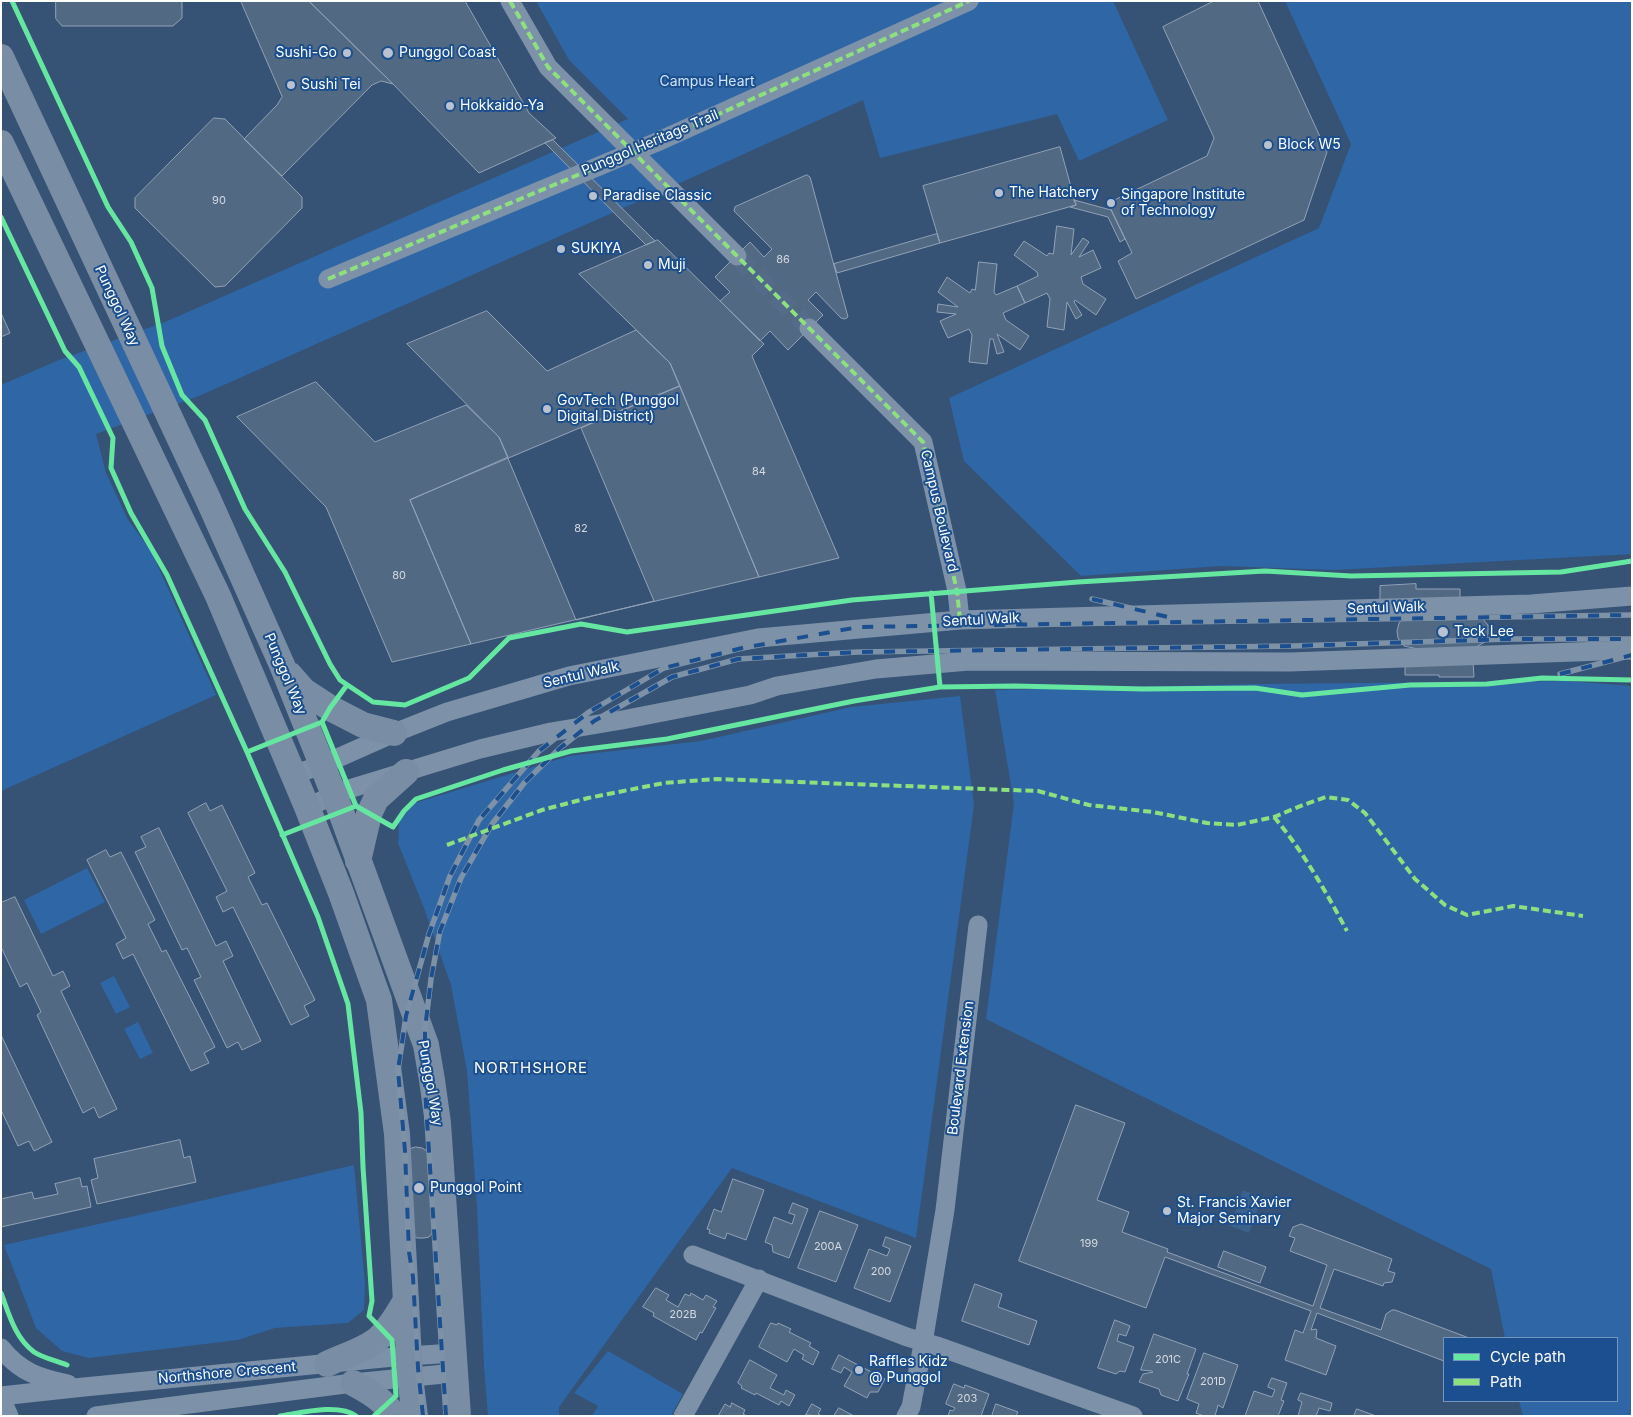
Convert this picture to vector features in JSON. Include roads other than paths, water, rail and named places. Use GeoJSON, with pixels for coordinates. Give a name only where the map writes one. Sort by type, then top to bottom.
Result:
{"type":"FeatureCollection","features":[{"type":"Feature","properties":{"kind":"main road","name":"Punggol Way"},"geometry":{"type":"LineString","coordinates":[[1,57],[282,665],[334,795],[426,1046],[438,1123],[458,1416]]}},
{"type":"Feature","properties":{"kind":"main road"},"geometry":{"type":"LineString","coordinates":[[1,143],[218,596],[307,807],[341,893],[379,1000],[397,1134],[410,1366],[415,1416]]}},
{"type":"Feature","properties":{"kind":"main road"},"geometry":{"type":"LineString","coordinates":[[282,665],[304,691],[323,704],[363,725],[394,733]]}},
{"type":"Feature","properties":{"kind":"main road"},"geometry":{"type":"LineString","coordinates":[[358,861],[369,814],[376,799],[406,772]]}},
{"type":"Feature","properties":{"kind":"main road"},"geometry":{"type":"LineString","coordinates":[[326,1364],[366,1346],[378,1338],[395,1319],[406,1300]]}},
{"type":"Feature","properties":{"kind":"main road"},"geometry":{"type":"LineString","coordinates":[[353,1383],[387,1405],[395,1416]]}},
{"type":"Feature","properties":{"kind":"street"},"geometry":{"type":"LineString","coordinates":[[510,1],[548,67],[737,256]]}},
{"type":"Feature","properties":{"kind":"street","name":"Punggol Heritage Trail"},"geometry":{"type":"LineString","coordinates":[[328,278],[656,142],[969,1]]}},
{"type":"Feature","properties":{"kind":"street","name":"Campus Boulevard"},"geometry":{"type":"LineString","coordinates":[[809,328],[923,442],[957,591],[960,620]]}},
{"type":"Feature","properties":{"kind":"street","name":"Sentul Walk"},"geometry":{"type":"LineString","coordinates":[[292,775],[322,765],[447,712],[568,676],[748,640],[960,620],[1531,604],[1632,596]]}},
{"type":"Feature","properties":{"kind":"street"},"geometry":{"type":"LineString","coordinates":[[307,807],[334,795],[480,749],[551,732],[750,695],[777,686],[876,669],[969,661],[1290,662],[1632,650]]}},
{"type":"Feature","properties":{"kind":"street","name":"Boulevard Extension"},"geometry":{"type":"LineString","coordinates":[[906,1416],[911,1407],[945,1210],[978,925]]}},
{"type":"Feature","properties":{"kind":"street"},"geometry":{"type":"LineString","coordinates":[[693,1255],[923,1342],[1132,1416]]}},
{"type":"Feature","properties":{"kind":"street"},"geometry":{"type":"LineString","coordinates":[[683,1416],[759,1279]]}},
{"type":"Feature","properties":{"kind":"street"},"geometry":{"type":"LineString","coordinates":[[1,1348],[24,1370],[46,1380],[84,1387]]}},
{"type":"Feature","properties":{"kind":"street","name":"Northshore Crescent"},"geometry":{"type":"LineString","coordinates":[[1,1397],[84,1387],[326,1364],[410,1366],[454,1363]]}},
{"type":"Feature","properties":{"kind":"street","name":"Northshore Crescent"},"geometry":{"type":"LineString","coordinates":[[96,1416],[127,1414],[353,1383],[410,1366]]}},
{"type":"Feature","properties":{"kind":"street"},"geometry":{"type":"LineString","coordinates":[[1,1397],[9,1416]]}},
{"type":"Feature","properties":{"kind":"tunnel"},"geometry":{"type":"LineString","coordinates":[[737,256],[809,328]]}},
{"type":"Feature","properties":{"kind":"railway"},"geometry":{"type":"LineString","coordinates":[[1092,599],[1168,617]]}},
{"type":"Feature","properties":{"kind":"railway"},"geometry":{"type":"LineString","coordinates":[[423,1416],[418,1368],[413,1277],[409,1252],[405,1151],[398,1070],[406,1016],[429,934],[450,876],[479,820],[539,751],[589,712],[664,668],[742,648],[859,627],[1632,615]]}},
{"type":"Feature","properties":{"kind":"railway"},"geometry":{"type":"LineString","coordinates":[[446,1416],[425,1089],[425,1029],[431,979],[440,931],[461,878],[492,824],[525,782],[560,748],[594,721],[672,677],[738,659],[858,652],[1293,646],[1510,639],[1632,639]]}},
{"type":"Feature","properties":{"kind":"railway"},"geometry":{"type":"LineString","coordinates":[[1560,674],[1632,655]]}},
{"type":"Feature","properties":{"kind":"place","name":"Sushi-Go"},"geometry":{"type":"Point","coordinates":[347,53]}},
{"type":"Feature","properties":{"kind":"place","name":"Punggol Coast"},"geometry":{"type":"Point","coordinates":[388,53]}},
{"type":"Feature","properties":{"kind":"place","name":"Sushi Tei"},"geometry":{"type":"Point","coordinates":[291,85]}},
{"type":"Feature","properties":{"kind":"place","name":"Hokkaido-Ya"},"geometry":{"type":"Point","coordinates":[450,106]}},
{"type":"Feature","properties":{"kind":"place","name":"Block W5"},"geometry":{"type":"Point","coordinates":[1268,145]}},
{"type":"Feature","properties":{"kind":"place","name":"The Hatchery"},"geometry":{"type":"Point","coordinates":[999,193]}},
{"type":"Feature","properties":{"kind":"place","name":"Paradise Classic"},"geometry":{"type":"Point","coordinates":[593,196]}},
{"type":"Feature","properties":{"kind":"place","name":"Singapore Institute of Technology"},"geometry":{"type":"Point","coordinates":[1111,203]}},
{"type":"Feature","properties":{"kind":"place","name":"SUKIYA"},"geometry":{"type":"Point","coordinates":[561,249]}},
{"type":"Feature","properties":{"kind":"place","name":"Muji"},"geometry":{"type":"Point","coordinates":[648,265]}},
{"type":"Feature","properties":{"kind":"place","name":"GovTech (Punggol Digital District)"},"geometry":{"type":"Point","coordinates":[547,409]}},
{"type":"Feature","properties":{"kind":"place","name":"Teck Lee"},"geometry":{"type":"Point","coordinates":[1443,632]}},
{"type":"Feature","properties":{"kind":"place","name":"Punggol Point"},"geometry":{"type":"Point","coordinates":[419,1188]}},
{"type":"Feature","properties":{"kind":"place","name":"St. Francis Xavier Major Seminary"},"geometry":{"type":"Point","coordinates":[1167,1211]}},
{"type":"Feature","properties":{"kind":"place","name":"Raffles Kidz @ Punggol"},"geometry":{"type":"Point","coordinates":[859,1370]}},
{"type":"Feature","properties":{"kind":"district","name":"NORTHSHORE"},"geometry":{"type":"Point","coordinates":[531,1068]}},
{"type":"Feature","properties":{"kind":"park label","name":"Campus Heart"},"geometry":{"type":"Point","coordinates":[707,82]}}]}
